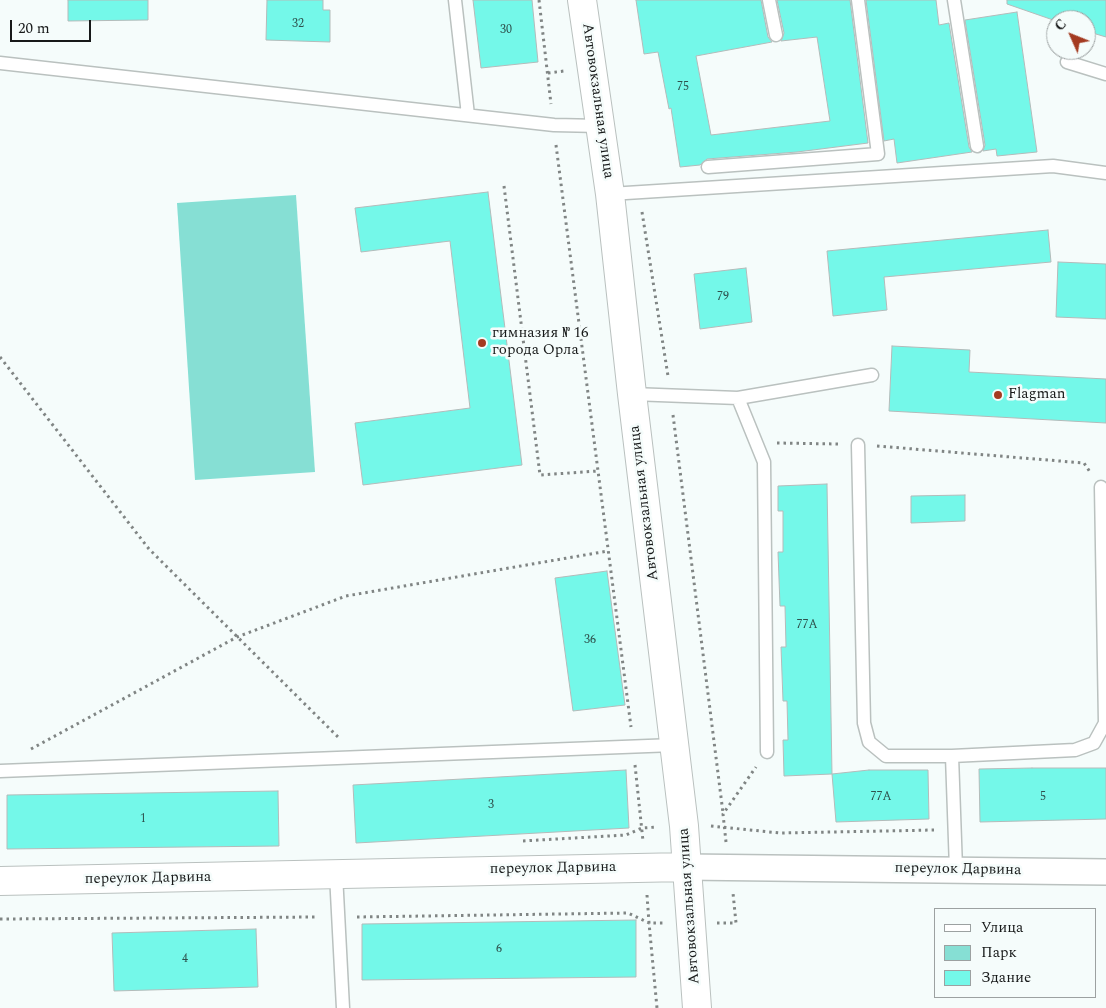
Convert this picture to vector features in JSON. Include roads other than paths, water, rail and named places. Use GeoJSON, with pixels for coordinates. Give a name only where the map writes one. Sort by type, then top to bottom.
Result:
{"type":"FeatureCollection","features":[{"type":"Feature","properties":{"kind":"street","name":"Автовокзальная улица"},"geometry":{"type":"LineString","coordinates":[[582,0],[610,194],[684,826],[697,1008]]}},
{"type":"Feature","properties":{"kind":"street","name":"переулок Дарвина"},"geometry":{"type":"LineString","coordinates":[[0,881],[686,867],[1106,872]]}},
{"type":"Feature","properties":{"kind":"lane"},"geometry":{"type":"LineString","coordinates":[[454,0],[468,115]]}},
{"type":"Feature","properties":{"kind":"lane"},"geometry":{"type":"LineString","coordinates":[[769,0],[776,35]]}},
{"type":"Feature","properties":{"kind":"lane"},"geometry":{"type":"LineString","coordinates":[[708,167],[878,154],[858,0]]}},
{"type":"Feature","properties":{"kind":"lane"},"geometry":{"type":"LineString","coordinates":[[954,0],[977,146]]}},
{"type":"Feature","properties":{"kind":"lane"},"geometry":{"type":"LineString","coordinates":[[1067,62],[1106,74]]}},
{"type":"Feature","properties":{"kind":"lane"},"geometry":{"type":"LineString","coordinates":[[0,63],[554,125],[600,126]]}},
{"type":"Feature","properties":{"kind":"lane"},"geometry":{"type":"LineString","coordinates":[[610,194],[1053,166],[1106,173]]}},
{"type":"Feature","properties":{"kind":"lane"},"geometry":{"type":"LineString","coordinates":[[632,394],[738,398],[872,375]]}},
{"type":"Feature","properties":{"kind":"lane"},"geometry":{"type":"LineString","coordinates":[[738,398],[764,462],[767,752]]}},
{"type":"Feature","properties":{"kind":"lane"},"geometry":{"type":"LineString","coordinates":[[858,445],[864,723],[869,742],[886,756],[952,756],[1075,750],[1094,743],[1105,723],[1101,487]]}},
{"type":"Feature","properties":{"kind":"lane"},"geometry":{"type":"LineString","coordinates":[[0,771],[674,745]]}},
{"type":"Feature","properties":{"kind":"lane"},"geometry":{"type":"LineString","coordinates":[[952,756],[956,870]]}},
{"type":"Feature","properties":{"kind":"lane"},"geometry":{"type":"LineString","coordinates":[[336,874],[343,1008]]}},
{"type":"Feature","properties":{"kind":"place","name":"гимназия № 16 города Орла"},"geometry":{"type":"Point","coordinates":[482,343]}},
{"type":"Feature","properties":{"kind":"place","name":"Flagman"},"geometry":{"type":"Point","coordinates":[998,395]}}]}
